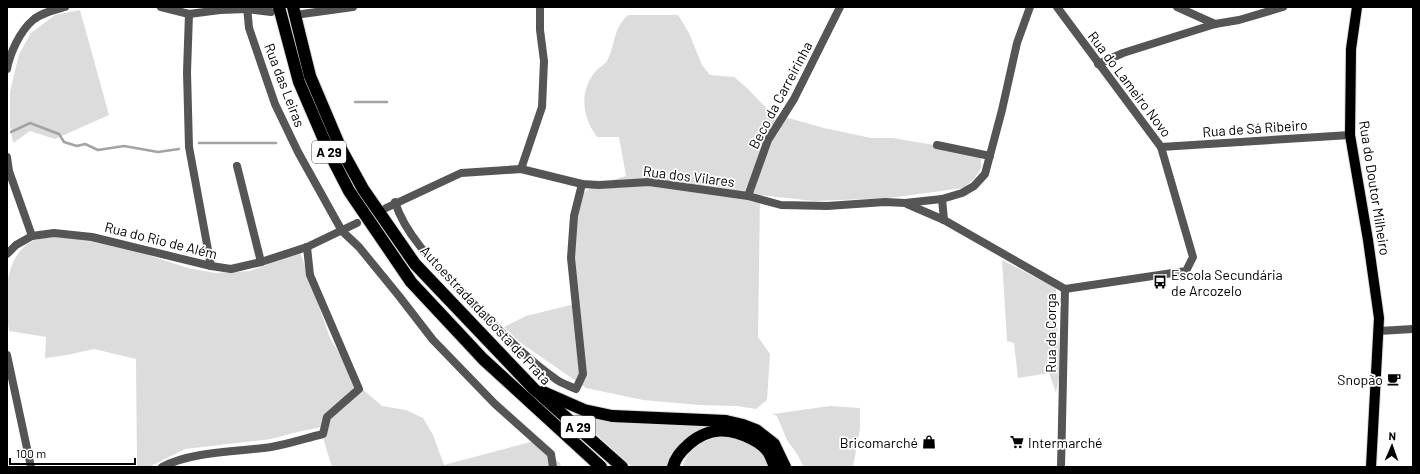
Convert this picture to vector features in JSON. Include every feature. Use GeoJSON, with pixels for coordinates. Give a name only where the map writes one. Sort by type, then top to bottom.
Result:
{"type":"FeatureCollection","features":[{"type":"Feature","properties":{"kind":"highway","name":"Autoestrada da Costa de Prata"},"geometry":{"type":"LineString","coordinates":[[275,9],[299,82],[330,154],[349,191],[411,282],[483,359],[597,465]]}},
{"type":"Feature","properties":{"kind":"highway","name":"Autoestrada da Costa de Prata"},"geometry":{"type":"LineString","coordinates":[[297,10],[310,76],[341,149],[363,189],[415,264],[534,389],[622,467]]}},
{"type":"Feature","properties":{"kind":"highway"},"geometry":{"type":"LineString","coordinates":[[534,389],[584,410],[612,416],[726,421],[743,424],[756,430],[774,444],[785,467]]}},
{"type":"Feature","properties":{"kind":"highway"},"geometry":{"type":"LineString","coordinates":[[673,467],[674,462],[683,449],[695,439],[709,432],[724,429],[740,432],[757,442],[768,452],[775,467]]}},
{"type":"Feature","properties":{"kind":"main road","name":"Rua do Doutor Milheiro"},"geometry":{"type":"LineString","coordinates":[[1358,7],[1351,49],[1350,135],[1377,298],[1379,331],[1371,467]]}},
{"type":"Feature","properties":{"kind":"street"},"geometry":{"type":"LineString","coordinates":[[7,69],[9,57],[17,41],[33,20],[43,10],[65,7]]}},
{"type":"Feature","properties":{"kind":"street"},"geometry":{"type":"LineString","coordinates":[[161,7],[188,14],[247,8],[275,9]]}},
{"type":"Feature","properties":{"kind":"street"},"geometry":{"type":"LineString","coordinates":[[297,10],[354,7]]}},
{"type":"Feature","properties":{"kind":"street"},"geometry":{"type":"LineString","coordinates":[[521,169],[542,107],[544,61],[540,30],[540,7]]}},
{"type":"Feature","properties":{"kind":"street","name":"Beco da Carreirinha"},"geometry":{"type":"LineString","coordinates":[[748,196],[768,140],[794,99],[840,7]]}},
{"type":"Feature","properties":{"kind":"street"},"geometry":{"type":"LineString","coordinates":[[905,203],[942,199],[962,193],[974,186],[985,174],[1002,110],[1017,43],[1030,7]]}},
{"type":"Feature","properties":{"kind":"street","name":"Rua do Lameiro Novo"},"geometry":{"type":"LineString","coordinates":[[1057,7],[1161,147],[1193,257],[1186,271],[1065,289]]}},
{"type":"Feature","properties":{"kind":"street"},"geometry":{"type":"LineString","coordinates":[[1177,7],[1215,24]]}},
{"type":"Feature","properties":{"kind":"street"},"geometry":{"type":"LineString","coordinates":[[1098,64],[1122,53],[1215,24],[1239,20],[1283,7]]}},
{"type":"Feature","properties":{"kind":"street","name":"Rua das Leiras"},"geometry":{"type":"LineString","coordinates":[[247,8],[249,28],[275,104],[298,152],[342,231]]}},
{"type":"Feature","properties":{"kind":"street"},"geometry":{"type":"LineString","coordinates":[[188,14],[186,72],[189,147],[211,266]]}},
{"type":"Feature","properties":{"kind":"street","name":"Rua de Sá Ribeiro"},"geometry":{"type":"LineString","coordinates":[[1161,147],[1350,135]]}},
{"type":"Feature","properties":{"kind":"street"},"geometry":{"type":"LineString","coordinates":[[937,145],[990,156]]}},
{"type":"Feature","properties":{"kind":"street"},"geometry":{"type":"LineString","coordinates":[[7,157],[9,171],[32,236],[16,245],[7,254]]}},
{"type":"Feature","properties":{"kind":"street"},"geometry":{"type":"LineString","coordinates":[[237,166],[261,262]]}},
{"type":"Feature","properties":{"kind":"street"},"geometry":{"type":"LineString","coordinates":[[386,208],[395,202],[461,173],[521,169],[582,184],[574,216],[571,258],[583,374],[576,389],[558,381],[516,347],[494,325],[437,266],[399,216],[395,202]]}},
{"type":"Feature","properties":{"kind":"street","name":"Rua dos Vilares"},"geometry":{"type":"LineString","coordinates":[[582,184],[599,185],[649,182],[748,196],[781,204],[826,206],[885,202],[905,203]]}},
{"type":"Feature","properties":{"kind":"street"},"geometry":{"type":"LineString","coordinates":[[942,199],[944,220]]}},
{"type":"Feature","properties":{"kind":"street","name":"Rua da Corga"},"geometry":{"type":"LineString","coordinates":[[905,203],[944,220],[1065,289],[1060,467]]}},
{"type":"Feature","properties":{"kind":"street","name":"Rua do Rio de Além"},"geometry":{"type":"LineString","coordinates":[[32,236],[54,233],[92,237],[211,266],[231,269],[261,262],[307,247],[357,223]]}},
{"type":"Feature","properties":{"kind":"street"},"geometry":{"type":"LineString","coordinates":[[342,231],[359,247],[433,340],[495,404],[552,454],[552,467]]}},
{"type":"Feature","properties":{"kind":"street"},"geometry":{"type":"LineString","coordinates":[[162,467],[167,464],[198,455],[273,446],[323,434],[327,417],[359,389],[310,275],[307,247]]}},
{"type":"Feature","properties":{"kind":"street"},"geometry":{"type":"LineString","coordinates":[[1379,331],[1413,329]]}},
{"type":"Feature","properties":{"kind":"street"},"geometry":{"type":"LineString","coordinates":[[7,355],[31,467]]}},
{"type":"Feature","properties":{"kind":"shaded area"},"geometry":{"type":"Polygon","coordinates":[[[80,10],[109,115],[55,139],[30,131],[13,143],[10,125],[10,92],[19,54],[31,33],[55,15],[80,10]]]}},
{"type":"Feature","properties":{"kind":"shaded area"},"geometry":{"type":"Polygon","coordinates":[[[628,15],[678,15],[689,33],[702,65],[710,75],[734,77],[773,115],[871,138],[893,138],[934,145],[981,156],[981,168],[974,179],[963,188],[889,198],[814,201],[760,195],[758,337],[770,354],[767,400],[756,409],[737,406],[699,405],[643,400],[586,388],[521,343],[504,327],[526,316],[579,303],[573,253],[580,195],[596,185],[626,176],[619,137],[597,137],[588,121],[584,104],[586,88],[595,72],[608,59],[617,31],[623,20],[628,15]]]}},
{"type":"Feature","properties":{"kind":"shaded area"},"geometry":{"type":"Polygon","coordinates":[[[54,237],[105,241],[188,268],[215,273],[250,271],[300,252],[330,338],[359,386],[382,406],[406,410],[423,418],[433,435],[444,465],[534,441],[561,464],[560,467],[332,467],[321,427],[271,439],[185,449],[151,466],[137,467],[136,359],[94,349],[45,358],[46,337],[9,331],[7,307],[8,281],[11,268],[16,257],[23,248],[33,241],[54,237]]]}},
{"type":"Feature","properties":{"kind":"shaded area"},"geometry":{"type":"Polygon","coordinates":[[[1002,260],[1056,288],[1056,312],[1061,368],[1056,393],[1049,373],[1018,378],[1014,343],[1007,341],[1002,260]]]}},
{"type":"Feature","properties":{"kind":"shaded area"},"geometry":{"type":"Polygon","coordinates":[[[830,406],[860,408],[860,428],[853,467],[804,467],[787,440],[777,416],[773,414],[830,406]]]}},
{"type":"Feature","properties":{"kind":"shaded area"},"geometry":{"type":"Polygon","coordinates":[[[567,407],[721,425],[669,467],[632,467],[567,407]]]}},
{"type":"Feature","properties":{"kind":"shaded area"},"geometry":{"type":"Polygon","coordinates":[[[731,435],[759,450],[767,460],[770,467],[682,467],[685,459],[701,444],[708,440],[731,435]]]}},
{"type":"Feature","properties":{"kind":"waterway"},"geometry":{"type":"LineString","coordinates":[[355,102],[387,102]]}},
{"type":"Feature","properties":{"kind":"waterway"},"geometry":{"type":"LineString","coordinates":[[11,132],[30,123],[59,134],[64,142],[77,146],[85,144],[98,150],[124,146],[158,152],[179,149]]}},
{"type":"Feature","properties":{"kind":"waterway"},"geometry":{"type":"LineString","coordinates":[[199,143],[276,143]]}},
{"type":"Feature","properties":{"kind":"place","name":"Escola Secundária de Arcozelo"},"geometry":{"type":"Point","coordinates":[1160,282]}},
{"type":"Feature","properties":{"kind":"place","name":"Snopão"},"geometry":{"type":"Point","coordinates":[1394,379]}},
{"type":"Feature","properties":{"kind":"place","name":"Bricomarché"},"geometry":{"type":"Point","coordinates":[929,442]}},
{"type":"Feature","properties":{"kind":"place","name":"Intermarché"},"geometry":{"type":"Point","coordinates":[1017,442]}}]}
